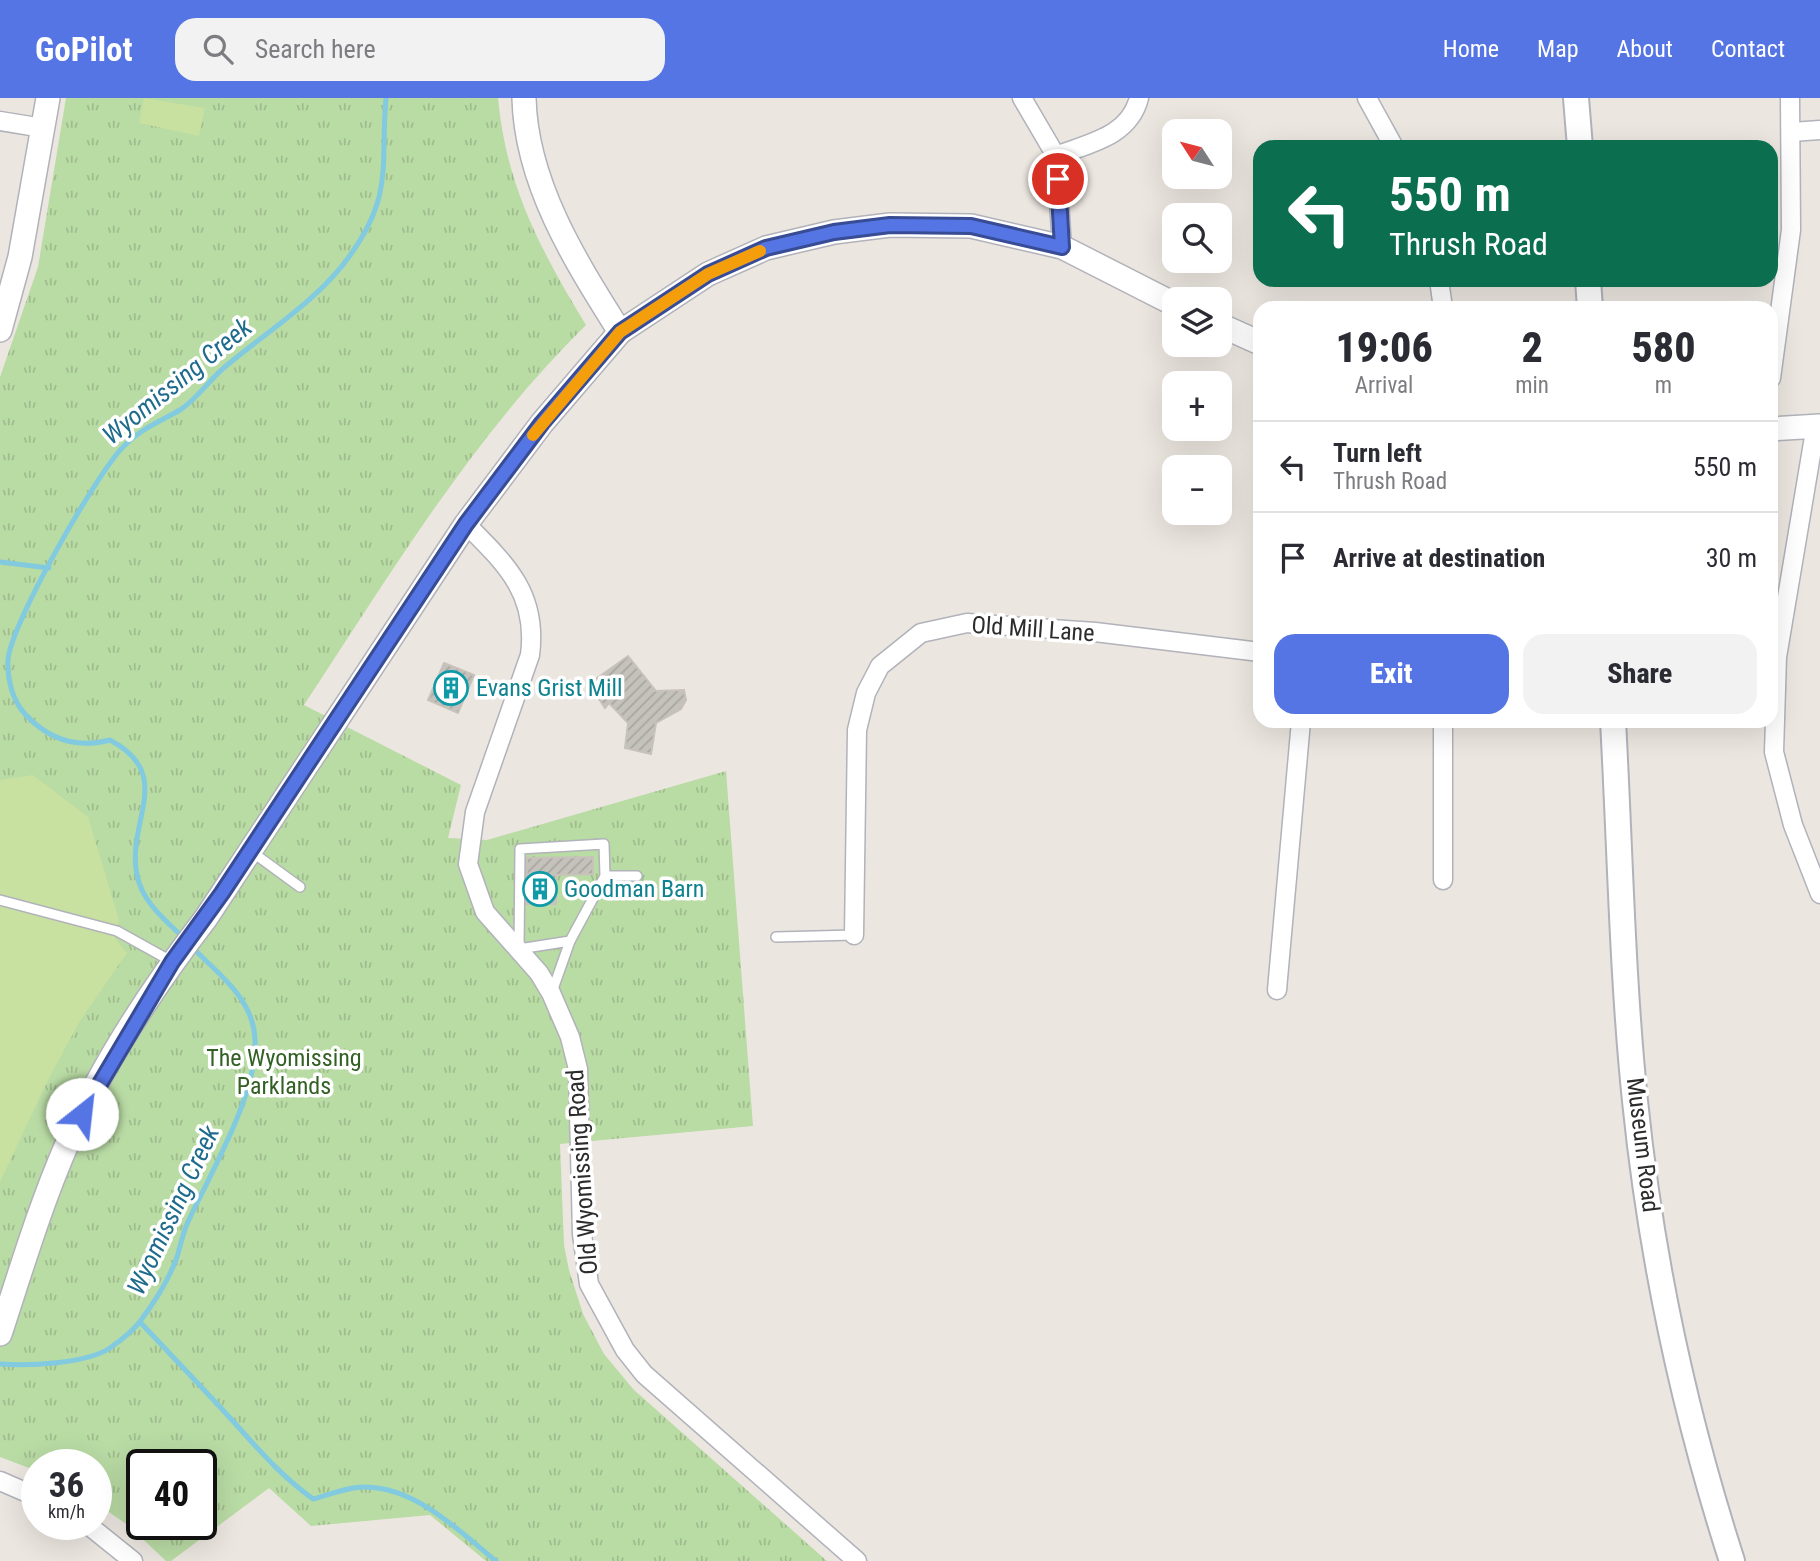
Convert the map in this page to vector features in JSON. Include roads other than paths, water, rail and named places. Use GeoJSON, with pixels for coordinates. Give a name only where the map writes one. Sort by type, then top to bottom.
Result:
{"type":"FeatureCollection","features":[{"type":"Feature","properties":{"kind":"main road"},"geometry":{"type":"LineString","coordinates":[[1576,98],[1579,140]]}},
{"type":"Feature","properties":{"kind":"main road","name":"Museum Road"},"geometry":{"type":"LineString","coordinates":[[1613,728],[1631,1044],[1648,1195],[1685,1401],[1731,1561]]}},
{"type":"Feature","properties":{"kind":"street"},"geometry":{"type":"LineString","coordinates":[[0,330],[20,257],[48,98]]}},
{"type":"Feature","properties":{"kind":"street"},"geometry":{"type":"LineString","coordinates":[[524,98],[535,159],[560,230],[620,332]]}},
{"type":"Feature","properties":{"kind":"street"},"geometry":{"type":"LineString","coordinates":[[1022,98],[1056,156],[1062,247]]}},
{"type":"Feature","properties":{"kind":"street"},"geometry":{"type":"LineString","coordinates":[[1056,156],[1121,129],[1130,120],[1139,98]]}},
{"type":"Feature","properties":{"kind":"street"},"geometry":{"type":"LineString","coordinates":[[1367,98],[1390,140]]}},
{"type":"Feature","properties":{"kind":"street"},"geometry":{"type":"LineString","coordinates":[[1778,326],[1791,230],[1790,98]]}},
{"type":"Feature","properties":{"kind":"street"},"geometry":{"type":"LineString","coordinates":[[0,121],[43,128]]}},
{"type":"Feature","properties":{"kind":"street"},"geometry":{"type":"LineString","coordinates":[[1792,132],[1820,130]]}},
{"type":"Feature","properties":{"kind":"street"},"geometry":{"type":"LineString","coordinates":[[2,1324],[35,1226],[68,1143],[110,1062],[174,959],[206,918],[466,524],[542,423],[620,332],[708,274],[766,248],[834,232],[890,225],[971,226],[1062,247],[1162,298]]}},
{"type":"Feature","properties":{"kind":"street"},"geometry":{"type":"LineString","coordinates":[[1232,331],[1253,341]]}},
{"type":"Feature","properties":{"kind":"street"},"geometry":{"type":"LineString","coordinates":[[1778,429],[1818,426],[1778,651]]}},
{"type":"Feature","properties":{"kind":"street","name":"Old Wyomissing Road"},"geometry":{"type":"LineString","coordinates":[[466,524],[497,555],[514,579],[526,599],[534,628],[530,655],[475,812],[468,864],[485,912],[500,932],[519,949],[551,993],[566,1027],[578,1069],[582,1234],[589,1284],[625,1350],[669,1399],[857,1561]]}},
{"type":"Feature","properties":{"kind":"street","name":"Old Mill Lane"},"geometry":{"type":"LineString","coordinates":[[854,935],[857,730],[866,693],[880,666],[921,633],[967,622],[1095,632],[1253,651]]}},
{"type":"Feature","properties":{"kind":"street"},"geometry":{"type":"LineString","coordinates":[[1277,990],[1300,728]]}},
{"type":"Feature","properties":{"kind":"street"},"geometry":{"type":"LineString","coordinates":[[1443,728],[1443,880]]}},
{"type":"Feature","properties":{"kind":"street"},"geometry":{"type":"LineString","coordinates":[[1775,728],[1774,752],[1793,825],[1820,894]]}},
{"type":"Feature","properties":{"kind":"street"},"geometry":{"type":"LineString","coordinates":[[0,1481],[21,1490]]}},
{"type":"Feature","properties":{"kind":"street"},"geometry":{"type":"LineString","coordinates":[[107,1540],[133,1561]]}},
{"type":"Feature","properties":{"kind":"lane"},"geometry":{"type":"LineString","coordinates":[[551,993],[570,941],[605,876],[604,844],[520,849],[519,949],[570,941]]}},
{"type":"Feature","properties":{"kind":"lane"},"geometry":{"type":"LineString","coordinates":[[250,851],[300,887]]}},
{"type":"Feature","properties":{"kind":"lane"},"geometry":{"type":"LineString","coordinates":[[605,876],[637,876]]}},
{"type":"Feature","properties":{"kind":"lane"},"geometry":{"type":"LineString","coordinates":[[0,900],[117,931],[174,959]]}},
{"type":"Feature","properties":{"kind":"lane"},"geometry":{"type":"LineString","coordinates":[[776,937],[854,935]]}},
{"type":"Feature","properties":{"kind":"waterway","name":"Wyomissing Creek"},"geometry":{"type":"LineString","coordinates":[[185,939],[149,902],[137,875],[135,855],[145,784],[141,768],[130,754],[110,740],[86,743],[63,740],[34,723],[20,708],[8,674],[12,642],[56,550],[94,486],[123,447],[143,431],[186,405],[226,366],[309,300],[351,254],[365,233],[379,195],[384,161],[386,98]]}},
{"type":"Feature","properties":{"kind":"waterway"},"geometry":{"type":"LineString","coordinates":[[0,562],[49,568]]}},
{"type":"Feature","properties":{"kind":"waterway","name":"Wyomissing Creek"},"geometry":{"type":"LineString","coordinates":[[0,1364],[72,1361],[110,1348],[138,1324],[173,1268],[187,1224],[221,1156],[243,1103],[255,1052],[254,1030],[245,1005],[229,984],[191,946]]}},
{"type":"Feature","properties":{"kind":"waterway","name":"Wyomissing Creek"},"geometry":{"type":"LineString","coordinates":[[140,1322],[270,1462],[313,1499],[360,1487],[385,1489],[403,1495],[436,1513],[496,1561]]}},
{"type":"Feature","properties":{"kind":"place","name":"Evans Grist Mill"},"geometry":{"type":"Point","coordinates":[451,688]}},
{"type":"Feature","properties":{"kind":"place","name":"Goodman Barn"},"geometry":{"type":"Point","coordinates":[540,889]}},
{"type":"Feature","properties":{"kind":"park label","name":"The Wyomissing Parklands"},"geometry":{"type":"Point","coordinates":[284,1072]}}]}
